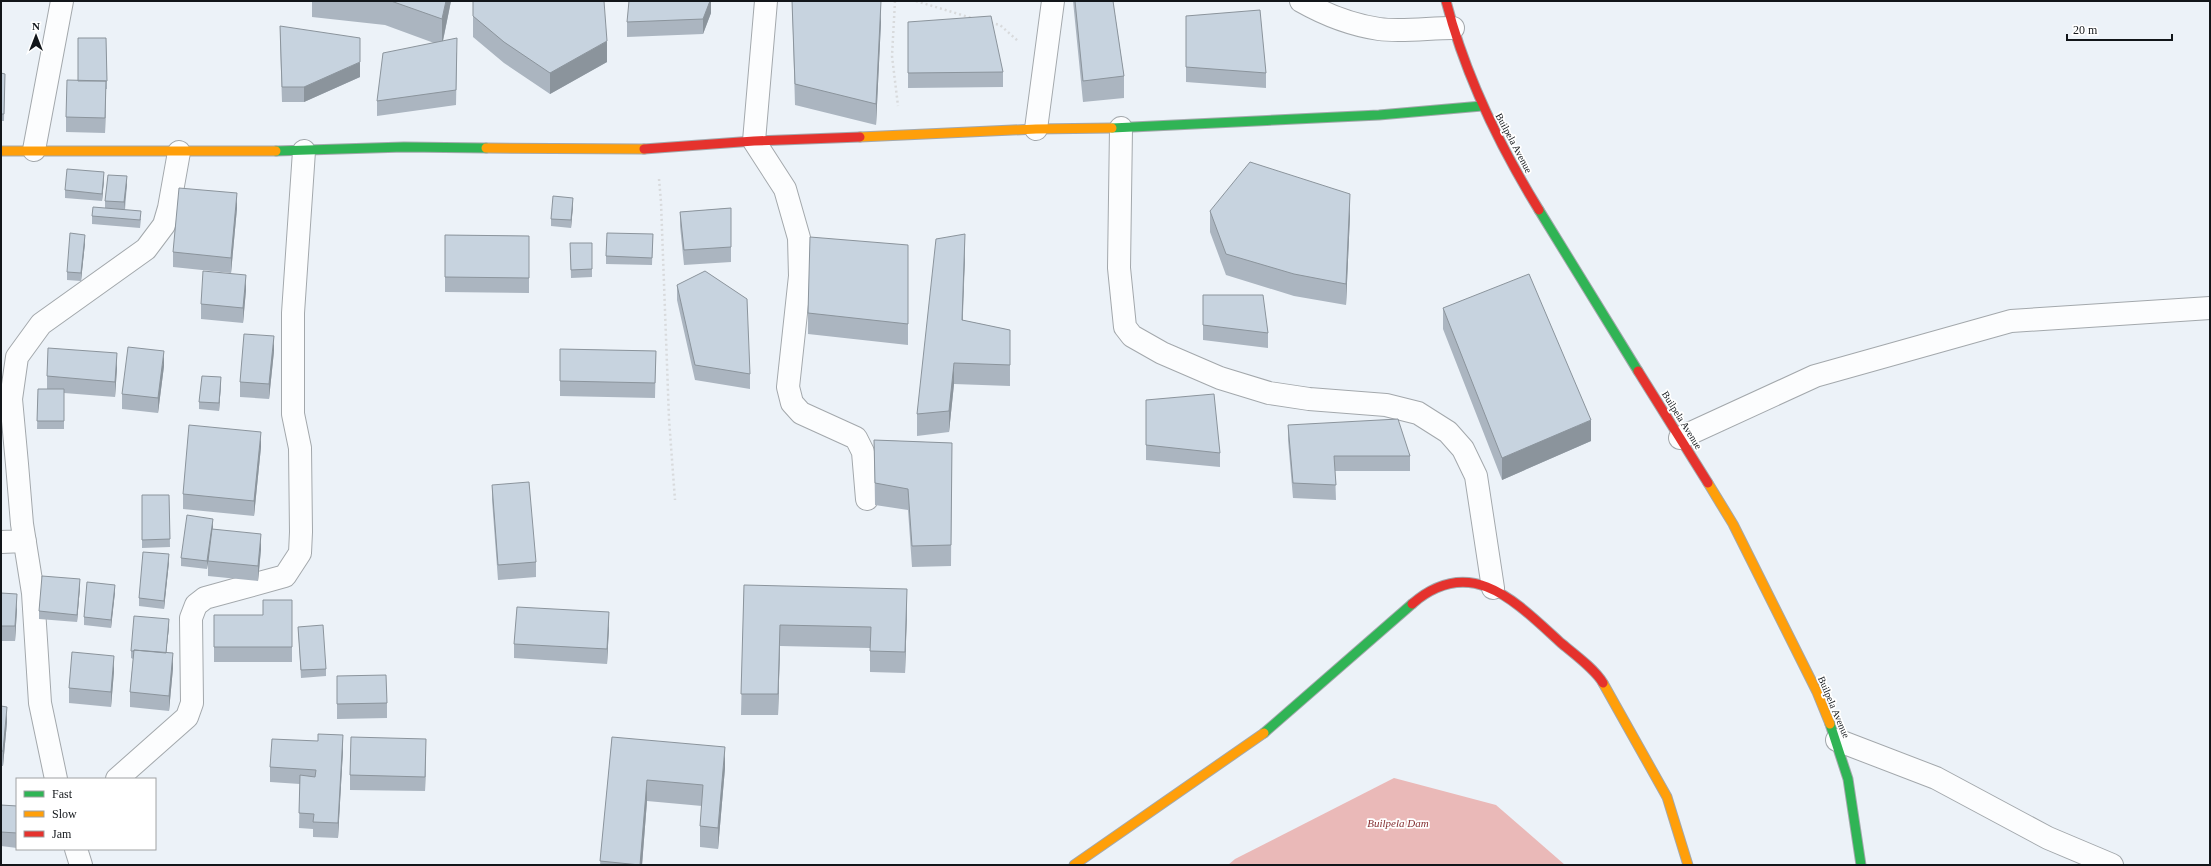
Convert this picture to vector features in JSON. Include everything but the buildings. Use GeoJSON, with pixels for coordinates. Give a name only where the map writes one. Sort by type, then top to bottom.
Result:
{"type":"FeatureCollection","features":[{"type":"Feature","properties":{"kind":"street"},"geometry":{"type":"LineString","coordinates":[[34,150],[62,1]]}},
{"type":"Feature","properties":{"kind":"street"},"geometry":{"type":"LineString","coordinates":[[766,1],[754,141],[785,189],[799,238],[800,276],[788,387],[792,403],[802,413],[856,438],[863,452],[867,499]]}},
{"type":"Feature","properties":{"kind":"street"},"geometry":{"type":"LineString","coordinates":[[1036,130],[1053,1]]}},
{"type":"Feature","properties":{"kind":"street"},"geometry":{"type":"LineString","coordinates":[[1300,1],[1315,9],[1348,21],[1379,29],[1453,28]]}},
{"type":"Feature","properties":{"kind":"street","name":"Builpela Avenue"},"geometry":{"type":"LineString","coordinates":[[1446,1],[1453,28],[1482,106],[1528,190],[1733,524],[1817,692],[1837,740],[1848,779],[1861,865]]}},
{"type":"Feature","properties":{"kind":"street"},"geometry":{"type":"LineString","coordinates":[[1,150],[179,152],[304,151],[404,147],[655,149],[754,141],[1121,128],[1379,115],[1482,106]]}},
{"type":"Feature","properties":{"kind":"street"},"geometry":{"type":"LineString","coordinates":[[1121,128],[1119,268],[1125,327],[1132,336],[1162,353],[1227,380],[1269,393],[1310,399],[1386,405],[1418,413],[1448,432],[1463,449],[1476,476],[1493,588]]}},
{"type":"Feature","properties":{"kind":"street"},"geometry":{"type":"LineString","coordinates":[[118,778],[187,717],[192,703],[191,618],[196,605],[205,598],[285,576],[300,553],[300,448],[293,414],[293,313],[304,151]]}},
{"type":"Feature","properties":{"kind":"street"},"geometry":{"type":"LineString","coordinates":[[56,778],[40,703],[33,593],[6,400],[17,357],[41,324],[146,249],[164,225],[169,208],[179,152]]}},
{"type":"Feature","properties":{"kind":"street"},"geometry":{"type":"LineString","coordinates":[[1680,438],[1815,376],[2011,321],[2210,308]]}},
{"type":"Feature","properties":{"kind":"street"},"geometry":{"type":"LineString","coordinates":[[1,542],[25,541]]}},
{"type":"Feature","properties":{"kind":"street"},"geometry":{"type":"LineString","coordinates":[[1074,865],[1266,732],[1426,592],[1462,581],[1493,588],[1518,604],[1601,679],[1667,797],[1688,865]]}},
{"type":"Feature","properties":{"kind":"street"},"geometry":{"type":"LineString","coordinates":[[1837,740],[1936,778],[2048,838],[2112,865]]}},
{"type":"Feature","properties":{"kind":"street"},"geometry":{"type":"LineString","coordinates":[[76,850],[81,865]]}},
{"type":"Feature","properties":{"kind":"path"},"geometry":{"type":"LineString","coordinates":[[895,1],[892,56],[902,136]]}},
{"type":"Feature","properties":{"kind":"path"},"geometry":{"type":"LineString","coordinates":[[916,1],[979,20]]}},
{"type":"Feature","properties":{"kind":"path"},"geometry":{"type":"LineString","coordinates":[[986,22],[1000,25],[1033,54],[1044,77]]}},
{"type":"Feature","properties":{"kind":"path"},"geometry":{"type":"LineString","coordinates":[[655,149],[661,202],[669,411],[675,500]]}},
{"type":"Feature","properties":{"kind":"water","name":"Builpela Dam"},"geometry":{"type":"Polygon","coordinates":[[[1394,778],[1496,805],[1565,865],[1228,865],[1235,859],[1394,778]]]}},
{"type":"Feature","properties":{"kind":"traffic: fast"},"geometry":{"type":"LineString","coordinates":[[1112,128],[1379,115],[1482,106]]}},
{"type":"Feature","properties":{"kind":"traffic: fast"},"geometry":{"type":"LineString","coordinates":[[276,151],[404,147],[486,148]]}},
{"type":"Feature","properties":{"kind":"traffic: fast"},"geometry":{"type":"LineString","coordinates":[[1539,210],[1638,371]]}},
{"type":"Feature","properties":{"kind":"traffic: fast"},"geometry":{"type":"LineString","coordinates":[[1264,733],[1412,604]]}},
{"type":"Feature","properties":{"kind":"traffic: fast"},"geometry":{"type":"LineString","coordinates":[[1830,724],[1848,779],[1861,865]]}},
{"type":"Feature","properties":{"kind":"traffic: slow"},"geometry":{"type":"LineString","coordinates":[[860,137],[1036,129],[1112,128]]}},
{"type":"Feature","properties":{"kind":"traffic: slow"},"geometry":{"type":"LineString","coordinates":[[486,148],[644,149]]}},
{"type":"Feature","properties":{"kind":"traffic: slow"},"geometry":{"type":"LineString","coordinates":[[1,151],[276,151]]}},
{"type":"Feature","properties":{"kind":"traffic: slow"},"geometry":{"type":"LineString","coordinates":[[1708,483],[1733,524],[1817,692],[1830,724]]}},
{"type":"Feature","properties":{"kind":"traffic: slow"},"geometry":{"type":"LineString","coordinates":[[1603,683],[1667,797],[1688,865]]}},
{"type":"Feature","properties":{"kind":"traffic: slow"},"geometry":{"type":"LineString","coordinates":[[1074,865],[1264,733]]}},
{"type":"Feature","properties":{"kind":"traffic: jam"},"geometry":{"type":"LineString","coordinates":[[1446,1],[1473,83],[1497,135],[1539,210]]}},
{"type":"Feature","properties":{"kind":"traffic: jam"},"geometry":{"type":"LineString","coordinates":[[644,149],[754,141],[860,137]]}},
{"type":"Feature","properties":{"kind":"traffic: jam"},"geometry":{"type":"LineString","coordinates":[[1638,371],[1708,483]]}},
{"type":"Feature","properties":{"kind":"traffic: jam"},"geometry":{"type":"LineString","coordinates":[[1412,604],[1433,589],[1454,583],[1473,583],[1492,589],[1510,599],[1527,612],[1589,667],[1603,683]]}}]}
